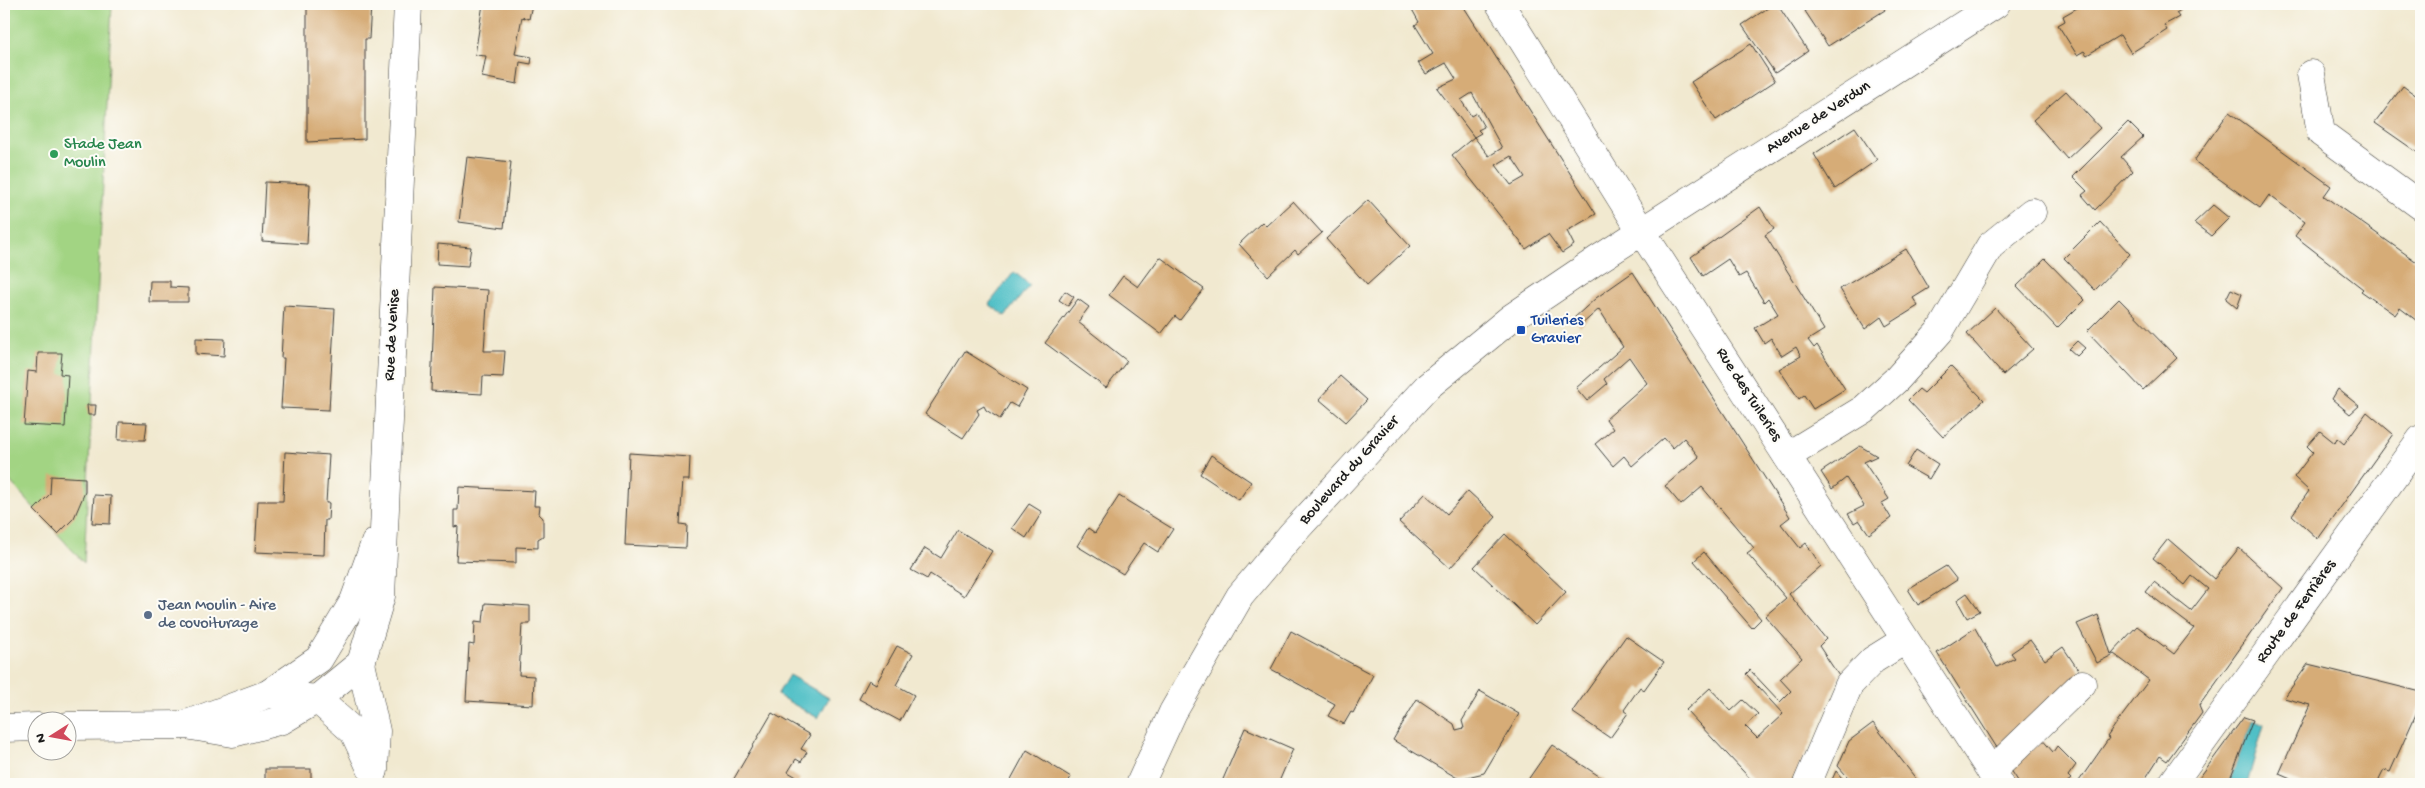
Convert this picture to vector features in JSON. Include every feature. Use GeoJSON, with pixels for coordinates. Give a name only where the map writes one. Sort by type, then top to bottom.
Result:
{"type":"FeatureCollection","features":[{"type":"Feature","properties":{"kind":"street","name":"Rue de Venise"},"geometry":{"type":"LineString","coordinates":[[373,779],[376,731],[361,662],[381,596],[408,4]]}},
{"type":"Feature","properties":{"kind":"street","name":"Rue des Tuileries"},"geometry":{"type":"LineString","coordinates":[[1500,4],[1642,232],[1995,778]]}},
{"type":"Feature","properties":{"kind":"street","name":"Avenue de Verdun"},"geometry":{"type":"LineString","coordinates":[[1642,232],[1996,4]]}},
{"type":"Feature","properties":{"kind":"street"},"geometry":{"type":"LineString","coordinates":[[2311,74],[2321,134],[2421,206]]}},
{"type":"Feature","properties":{"kind":"street"},"geometry":{"type":"LineString","coordinates":[[1787,456],[1864,409],[1897,379],[1940,331],[1990,246],[2032,212]]}},
{"type":"Feature","properties":{"kind":"street","name":"Boulevard du Gravier"},"geometry":{"type":"LineString","coordinates":[[1140,784],[1173,712],[1240,596],[1316,507],[1426,387],[1511,318],[1642,232]]}},
{"type":"Feature","properties":{"kind":"street","name":"Route de Ferrières"},"geometry":{"type":"LineString","coordinates":[[2172,784],[2421,439]]}},
{"type":"Feature","properties":{"kind":"street"},"geometry":{"type":"LineString","coordinates":[[186,725],[268,694],[319,658],[354,601],[385,516]]}},
{"type":"Feature","properties":{"kind":"street"},"geometry":{"type":"LineString","coordinates":[[1807,784],[1849,685],[1873,660],[1906,640]]}},
{"type":"Feature","properties":{"kind":"street"},"geometry":{"type":"LineString","coordinates":[[78,726],[186,725],[233,733],[282,720],[317,699],[361,662]]}},
{"type":"Feature","properties":{"kind":"street"},"geometry":{"type":"LineString","coordinates":[[1995,778],[2082,684]]}},
{"type":"Feature","properties":{"kind":"street"},"geometry":{"type":"LineString","coordinates":[[268,694],[317,699]]}},
{"type":"Feature","properties":{"kind":"street","name":"Rue de Venise"},"geometry":{"type":"LineString","coordinates":[[317,699],[354,732],[373,779]]}},
{"type":"Feature","properties":{"kind":"street"},"geometry":{"type":"LineString","coordinates":[[4,728],[28,727]]}},
{"type":"Feature","properties":{"kind":"green space","name":"Stade Jean Moulin"},"geometry":{"type":"Polygon","coordinates":[[[4,4],[112,4],[84,563],[7,478],[4,481],[4,4]]]}},
{"type":"Feature","properties":{"kind":"water"},"geometry":{"type":"Polygon","coordinates":[[[1014,272],[1030,285],[1005,316],[989,304],[1014,272]]]}},
{"type":"Feature","properties":{"kind":"water"},"geometry":{"type":"Polygon","coordinates":[[[789,675],[829,698],[818,718],[777,695],[789,675]]]}},
{"type":"Feature","properties":{"kind":"water"},"geometry":{"type":"Polygon","coordinates":[[[2253,720],[2264,725],[2247,784],[2228,784],[2253,720]]]}},
{"type":"Feature","properties":{"kind":"building"},"geometry":{"type":"Polygon","coordinates":[[[307,4],[371,4],[369,39],[365,39],[365,139],[307,142],[307,4]]]}},
{"type":"Feature","properties":{"kind":"building"},"geometry":{"type":"Polygon","coordinates":[[[483,4],[532,4],[529,19],[522,17],[515,54],[532,57],[531,64],[520,62],[517,84],[482,77],[486,56],[475,55],[483,4]]]}},
{"type":"Feature","properties":{"kind":"building"},"geometry":{"type":"Polygon","coordinates":[[[1409,4],[1462,4],[1596,214],[1567,231],[1574,245],[1562,253],[1548,234],[1526,249],[1452,155],[1474,137],[1437,88],[1456,79],[1446,63],[1426,74],[1418,63],[1433,54],[1415,25],[1419,22],[1409,4]],[[1472,93],[1461,100],[1471,116],[1476,113],[1484,127],[1478,130],[1481,133],[1474,137],[1489,156],[1502,148],[1472,93]],[[1511,156],[1496,165],[1511,185],[1525,177],[1511,156]]]}},
{"type":"Feature","properties":{"kind":"building"},"geometry":{"type":"Polygon","coordinates":[[[1578,4],[1588,4],[1581,8],[1578,4]]]}},
{"type":"Feature","properties":{"kind":"building"},"geometry":{"type":"Polygon","coordinates":[[[1774,4],[1777,4],[1808,51],[1775,73],[1742,25],[1774,4]]]}},
{"type":"Feature","properties":{"kind":"building"},"geometry":{"type":"Polygon","coordinates":[[[1816,4],[1881,4],[1885,10],[1828,46],[1805,11],[1816,4]]]}},
{"type":"Feature","properties":{"kind":"building"},"geometry":{"type":"Polygon","coordinates":[[[2084,4],[2190,4],[2176,13],[2179,17],[2164,25],[2167,30],[2131,53],[2120,35],[2087,55],[2084,51],[2077,55],[2058,25],[2065,21],[2063,16],[2084,4]]]}},
{"type":"Feature","properties":{"kind":"building"},"geometry":{"type":"Polygon","coordinates":[[[1751,44],[1775,81],[1716,120],[1691,82],[1751,44]]]}},
{"type":"Feature","properties":{"kind":"building"},"geometry":{"type":"Polygon","coordinates":[[[2403,86],[2421,99],[2421,155],[2375,123],[2403,86]]]}},
{"type":"Feature","properties":{"kind":"building"},"geometry":{"type":"Polygon","coordinates":[[[2066,91],[2100,128],[2067,159],[2033,120],[2066,91]]]}},
{"type":"Feature","properties":{"kind":"building"},"geometry":{"type":"Polygon","coordinates":[[[2229,112],[2331,186],[2324,196],[2421,265],[2421,324],[2400,308],[2395,315],[2361,291],[2363,289],[2295,236],[2305,222],[2269,195],[2260,208],[2194,161],[2229,112]]]}},
{"type":"Feature","properties":{"kind":"building"},"geometry":{"type":"Polygon","coordinates":[[[2128,122],[2143,137],[2121,157],[2133,171],[2095,210],[2082,195],[2087,191],[2073,177],[2128,122]]]}},
{"type":"Feature","properties":{"kind":"building"},"geometry":{"type":"Polygon","coordinates":[[[1855,127],[1877,160],[1835,189],[1814,154],[1855,127]]]}},
{"type":"Feature","properties":{"kind":"building"},"geometry":{"type":"Polygon","coordinates":[[[467,157],[511,162],[504,228],[459,222],[467,157]]]}},
{"type":"Feature","properties":{"kind":"building"},"geometry":{"type":"Polygon","coordinates":[[[265,182],[310,184],[307,244],[262,241],[265,182]]]}},
{"type":"Feature","properties":{"kind":"building"},"geometry":{"type":"Polygon","coordinates":[[[1368,200],[1410,246],[1367,285],[1326,239],[1368,200]]]}},
{"type":"Feature","properties":{"kind":"building"},"geometry":{"type":"Polygon","coordinates":[[[1293,201],[1322,233],[1298,254],[1295,250],[1268,276],[1239,244],[1262,222],[1266,226],[1293,201]]]}},
{"type":"Feature","properties":{"kind":"building"},"geometry":{"type":"Polygon","coordinates":[[[2213,205],[2229,218],[2211,236],[2194,223],[2213,205]]]}},
{"type":"Feature","properties":{"kind":"building"},"geometry":{"type":"Polygon","coordinates":[[[1760,207],[1774,229],[1765,235],[1824,330],[1808,340],[1814,348],[1817,345],[1845,389],[1813,409],[1804,395],[1799,399],[1779,369],[1801,356],[1796,347],[1782,356],[1771,338],[1764,343],[1755,328],[1778,314],[1768,298],[1764,302],[1746,273],[1739,277],[1728,259],[1703,276],[1691,257],[1760,207]]]}},
{"type":"Feature","properties":{"kind":"building"},"geometry":{"type":"Polygon","coordinates":[[[2100,222],[2130,254],[2095,290],[2064,258],[2100,222]]]}},
{"type":"Feature","properties":{"kind":"building"},"geometry":{"type":"Polygon","coordinates":[[[438,244],[471,247],[468,266],[437,264],[438,244]]]}},
{"type":"Feature","properties":{"kind":"building"},"geometry":{"type":"Polygon","coordinates":[[[1906,249],[1929,288],[1913,298],[1918,306],[1886,326],[1881,317],[1865,329],[1840,289],[1906,249]]]}},
{"type":"Feature","properties":{"kind":"building"},"geometry":{"type":"Polygon","coordinates":[[[1160,257],[1204,289],[1180,320],[1175,316],[1161,334],[1109,295],[1123,276],[1138,287],[1160,257]]]}},
{"type":"Feature","properties":{"kind":"building"},"geometry":{"type":"Polygon","coordinates":[[[2045,259],[2085,300],[2057,328],[2017,286],[2045,259]]]}},
{"type":"Feature","properties":{"kind":"building"},"geometry":{"type":"Polygon","coordinates":[[[1633,272],[1790,517],[1781,524],[1800,548],[1806,543],[1821,566],[1789,594],[1826,639],[1819,646],[1839,676],[1792,784],[1755,784],[1686,710],[1710,688],[1731,711],[1743,700],[1758,714],[1745,726],[1757,738],[1783,714],[1746,674],[1750,670],[1780,702],[1791,691],[1780,679],[1802,658],[1765,616],[1786,598],[1747,553],[1754,548],[1702,487],[1681,505],[1665,486],[1699,457],[1684,438],[1673,448],[1664,438],[1632,466],[1624,456],[1613,466],[1595,444],[1613,429],[1606,419],[1647,383],[1629,357],[1604,379],[1607,384],[1587,401],[1576,388],[1623,347],[1599,309],[1580,326],[1574,318],[1596,298],[1633,272]]]}},
{"type":"Feature","properties":{"kind":"building"},"geometry":{"type":"Polygon","coordinates":[[[150,281],[170,281],[170,287],[188,288],[188,302],[149,302],[150,281]]]}},
{"type":"Feature","properties":{"kind":"building"},"geometry":{"type":"Polygon","coordinates":[[[435,287],[488,290],[484,351],[505,351],[503,377],[483,376],[482,394],[431,391],[435,287]]]}},
{"type":"Feature","properties":{"kind":"building"},"geometry":{"type":"Polygon","coordinates":[[[2231,289],[2242,294],[2237,308],[2226,299],[2231,289]]]}},
{"type":"Feature","properties":{"kind":"building"},"geometry":{"type":"Polygon","coordinates":[[[1065,291],[1074,297],[1068,306],[1059,300],[1065,291]]]}},
{"type":"Feature","properties":{"kind":"building"},"geometry":{"type":"Polygon","coordinates":[[[1078,299],[1089,307],[1078,322],[1127,361],[1106,388],[1045,343],[1078,299]]]}},
{"type":"Feature","properties":{"kind":"building"},"geometry":{"type":"Polygon","coordinates":[[[2119,299],[2177,358],[2143,390],[2087,331],[2119,299]]]}},
{"type":"Feature","properties":{"kind":"building"},"geometry":{"type":"Polygon","coordinates":[[[284,306],[335,309],[329,410],[281,408],[284,358],[281,358],[284,306]]]}},
{"type":"Feature","properties":{"kind":"building"},"geometry":{"type":"Polygon","coordinates":[[[1995,308],[2033,349],[2003,375],[1967,334],[1995,308]]]}},
{"type":"Feature","properties":{"kind":"building"},"geometry":{"type":"Polygon","coordinates":[[[196,338],[225,339],[224,356],[196,354],[196,338]]]}},
{"type":"Feature","properties":{"kind":"building"},"geometry":{"type":"Polygon","coordinates":[[[2077,341],[2085,348],[2077,356],[2069,349],[2077,341]]]}},
{"type":"Feature","properties":{"kind":"building"},"geometry":{"type":"Polygon","coordinates":[[[965,351],[1027,390],[1017,407],[1010,403],[1000,419],[986,410],[984,406],[977,410],[979,414],[963,438],[925,414],[965,351]]]}},
{"type":"Feature","properties":{"kind":"building"},"geometry":{"type":"Polygon","coordinates":[[[38,353],[62,353],[60,374],[68,375],[65,427],[24,425],[28,371],[37,372],[38,353]]]}},
{"type":"Feature","properties":{"kind":"building"},"geometry":{"type":"Polygon","coordinates":[[[1951,366],[1984,400],[1943,437],[1908,400],[1919,389],[1924,393],[1951,366]]]}},
{"type":"Feature","properties":{"kind":"building"},"geometry":{"type":"Polygon","coordinates":[[[1340,376],[1367,400],[1346,422],[1319,399],[1340,376]]]}},
{"type":"Feature","properties":{"kind":"building"},"geometry":{"type":"Polygon","coordinates":[[[2338,389],[2359,406],[2350,414],[2332,399],[2338,389]]]}},
{"type":"Feature","properties":{"kind":"building"},"geometry":{"type":"Polygon","coordinates":[[[87,405],[96,405],[95,415],[88,415],[87,405]]]}},
{"type":"Feature","properties":{"kind":"building"},"geometry":{"type":"Polygon","coordinates":[[[2367,412],[2393,434],[2318,539],[2292,515],[2309,491],[2294,477],[2313,452],[2307,446],[2320,431],[2335,443],[2337,438],[2344,444],[2367,412]]]}},
{"type":"Feature","properties":{"kind":"building"},"geometry":{"type":"Polygon","coordinates":[[[119,422],[147,423],[145,440],[118,440],[119,422]]]}},
{"type":"Feature","properties":{"kind":"building"},"geometry":{"type":"Polygon","coordinates":[[[1860,446],[1877,456],[1864,462],[1889,499],[1882,503],[1891,518],[1869,534],[1859,520],[1854,523],[1848,514],[1864,506],[1846,478],[1832,489],[1821,472],[1860,446]]]}},
{"type":"Feature","properties":{"kind":"building"},"geometry":{"type":"Polygon","coordinates":[[[1916,450],[1938,464],[1929,479],[1906,466],[1916,450]]]}},
{"type":"Feature","properties":{"kind":"building"},"geometry":{"type":"Polygon","coordinates":[[[285,452],[329,455],[326,503],[329,503],[328,520],[325,520],[324,555],[255,552],[258,501],[283,501],[285,452]]]}},
{"type":"Feature","properties":{"kind":"building"},"geometry":{"type":"Polygon","coordinates":[[[629,453],[690,457],[689,480],[683,480],[680,524],[687,525],[686,548],[625,545],[629,453]]]}},
{"type":"Feature","properties":{"kind":"building"},"geometry":{"type":"Polygon","coordinates":[[[1211,455],[1251,482],[1239,500],[1200,474],[1211,455]]]}},
{"type":"Feature","properties":{"kind":"building"},"geometry":{"type":"Polygon","coordinates":[[[51,476],[85,478],[85,492],[74,518],[58,534],[34,510],[50,494],[51,476]]]}},
{"type":"Feature","properties":{"kind":"building"},"geometry":{"type":"Polygon","coordinates":[[[459,487],[535,491],[534,506],[540,506],[539,514],[543,518],[543,536],[538,539],[538,548],[516,547],[516,563],[456,561],[458,526],[454,527],[454,510],[458,510],[459,487]]]}},
{"type":"Feature","properties":{"kind":"building"},"geometry":{"type":"Polygon","coordinates":[[[1468,491],[1496,517],[1450,568],[1399,522],[1425,494],[1447,514],[1468,491]]]}},
{"type":"Feature","properties":{"kind":"building"},"geometry":{"type":"Polygon","coordinates":[[[94,495],[111,496],[110,524],[92,523],[94,495]]]}},
{"type":"Feature","properties":{"kind":"building"},"geometry":{"type":"Polygon","coordinates":[[[1119,496],[1173,529],[1158,552],[1144,543],[1123,574],[1077,546],[1088,528],[1095,533],[1119,496]]]}},
{"type":"Feature","properties":{"kind":"building"},"geometry":{"type":"Polygon","coordinates":[[[1029,504],[1042,512],[1026,538],[1012,528],[1029,504]]]}},
{"type":"Feature","properties":{"kind":"building"},"geometry":{"type":"Polygon","coordinates":[[[958,530],[992,551],[964,596],[930,574],[927,579],[911,570],[925,548],[941,558],[958,530]]]}},
{"type":"Feature","properties":{"kind":"building"},"geometry":{"type":"Polygon","coordinates":[[[1505,534],[1566,592],[1535,625],[1474,567],[1505,534]]]}},
{"type":"Feature","properties":{"kind":"building"},"geometry":{"type":"Polygon","coordinates":[[[2168,539],[2214,579],[2239,548],[2283,588],[2199,706],[2202,713],[2167,761],[2160,756],[2142,784],[2077,784],[2109,738],[2107,737],[2116,724],[2149,680],[2114,654],[2097,663],[2077,624],[2098,615],[2111,654],[2137,626],[2174,654],[2194,628],[2146,592],[2154,582],[2191,611],[2208,589],[2192,576],[2185,585],[2153,558],[2168,539]]]}},
{"type":"Feature","properties":{"kind":"building"},"geometry":{"type":"Polygon","coordinates":[[[1704,552],[1761,619],[1752,628],[1694,561],[1704,552]]]}},
{"type":"Feature","properties":{"kind":"building"},"geometry":{"type":"Polygon","coordinates":[[[1946,566],[1957,580],[1918,605],[1908,589],[1946,566]]]}},
{"type":"Feature","properties":{"kind":"building"},"geometry":{"type":"Polygon","coordinates":[[[1967,593],[1980,611],[1967,618],[1957,600],[1967,593]]]}},
{"type":"Feature","properties":{"kind":"building"},"geometry":{"type":"Polygon","coordinates":[[[485,603],[530,606],[530,624],[522,624],[519,675],[534,676],[533,705],[466,701],[469,644],[474,645],[475,621],[483,622],[485,603]]]}},
{"type":"Feature","properties":{"kind":"building"},"geometry":{"type":"Polygon","coordinates":[[[1975,628],[1997,667],[2015,658],[2011,653],[2030,640],[2045,660],[2063,647],[2081,674],[1999,751],[1937,653],[1975,628]]]}},
{"type":"Feature","properties":{"kind":"building"},"geometry":{"type":"Polygon","coordinates":[[[1291,631],[1373,675],[1353,713],[1351,712],[1344,724],[1328,716],[1335,704],[1271,669],[1291,631]]]}},
{"type":"Feature","properties":{"kind":"building"},"geometry":{"type":"Polygon","coordinates":[[[1626,636],[1664,662],[1644,690],[1640,687],[1624,710],[1628,713],[1610,738],[1572,712],[1626,636]]]}},
{"type":"Feature","properties":{"kind":"building"},"geometry":{"type":"Polygon","coordinates":[[[897,646],[913,654],[896,685],[914,695],[900,721],[859,699],[869,680],[876,684],[897,646]]]}},
{"type":"Feature","properties":{"kind":"building"},"geometry":{"type":"Polygon","coordinates":[[[2308,664],[2421,692],[2421,703],[2390,772],[2384,770],[2377,784],[2332,784],[2326,781],[2325,784],[2302,784],[2279,774],[2310,705],[2284,698],[2308,664]]]}},
{"type":"Feature","properties":{"kind":"building"},"geometry":{"type":"Polygon","coordinates":[[[1480,691],[1519,714],[1484,773],[1459,779],[1393,740],[1417,699],[1454,724],[1456,730],[1464,728],[1462,721],[1480,691]]]}},
{"type":"Feature","properties":{"kind":"building"},"geometry":{"type":"Polygon","coordinates":[[[772,713],[810,735],[801,749],[807,752],[801,762],[796,759],[788,772],[800,779],[797,784],[736,784],[732,782],[772,713]]]}},
{"type":"Feature","properties":{"kind":"building"},"geometry":{"type":"Polygon","coordinates":[[[2244,717],[2253,720],[2228,784],[2203,784],[2197,781],[2244,717]]]}},
{"type":"Feature","properties":{"kind":"building"},"geometry":{"type":"Polygon","coordinates":[[[1873,723],[1920,784],[1854,784],[1838,766],[1849,741],[1873,723]]]}},
{"type":"Feature","properties":{"kind":"building"},"geometry":{"type":"Polygon","coordinates":[[[1245,728],[1293,749],[1278,784],[1221,784],[1245,728]]]}},
{"type":"Feature","properties":{"kind":"building"},"geometry":{"type":"Polygon","coordinates":[[[2041,738],[2053,752],[2057,746],[2076,765],[2068,776],[2071,779],[2065,784],[2020,784],[2011,770],[2041,738]]]}},
{"type":"Feature","properties":{"kind":"building"},"geometry":{"type":"Polygon","coordinates":[[[1552,745],[1611,784],[1525,784],[1552,745]]]}},
{"type":"Feature","properties":{"kind":"building"},"geometry":{"type":"Polygon","coordinates":[[[1027,750],[1071,777],[1067,784],[1016,784],[1010,781],[1027,750]]]}},
{"type":"Feature","properties":{"kind":"building"},"geometry":{"type":"Polygon","coordinates":[[[265,769],[311,769],[311,784],[265,784],[265,769]]]}},
{"type":"Feature","properties":{"kind":"building"},"geometry":{"type":"Polygon","coordinates":[[[1836,771],[1847,784],[1830,784],[1836,771]]]}},
{"type":"Feature","properties":{"kind":"building"},"geometry":{"type":"Polygon","coordinates":[[[109,778],[166,782],[166,784],[109,784],[109,778]]]}},
{"type":"Feature","properties":{"kind":"place","name":"Stade Jean Moulin"},"geometry":{"type":"Point","coordinates":[54,154]}},
{"type":"Feature","properties":{"kind":"place","name":"Tuileries Gravier"},"geometry":{"type":"Point","coordinates":[1521,330]}},
{"type":"Feature","properties":{"kind":"place","name":"Jean Moulin - Aire de covoiturage"},"geometry":{"type":"Point","coordinates":[148,615]}}]}
